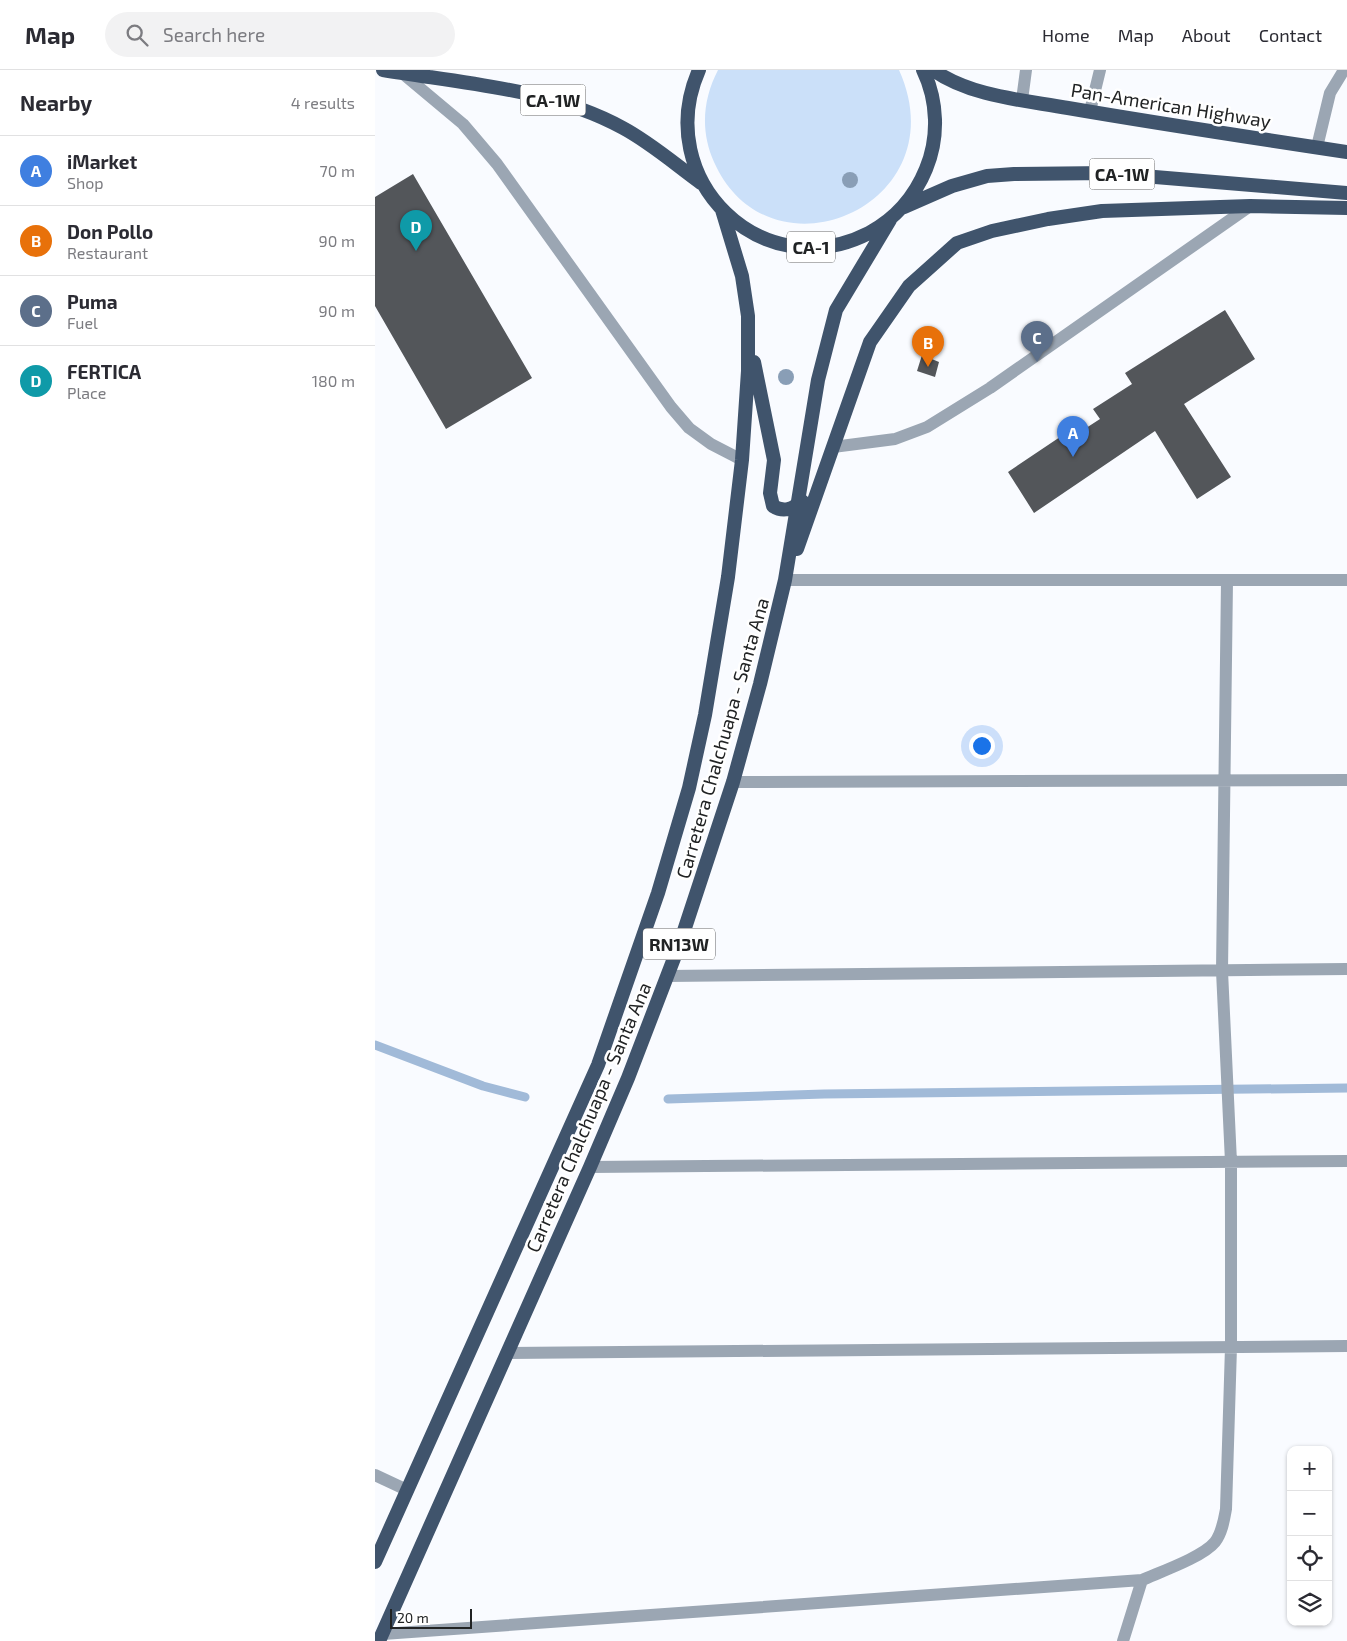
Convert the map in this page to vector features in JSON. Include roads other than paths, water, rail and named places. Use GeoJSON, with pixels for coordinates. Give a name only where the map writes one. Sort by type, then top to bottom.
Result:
{"type":"FeatureCollection","features":[{"type":"Feature","properties":{"kind":"highway","name":"CA-1W"},"geometry":{"type":"LineString","coordinates":[[383,70],[523,92],[562,102],[622,127],[649,144],[703,184]]}},
{"type":"Feature","properties":{"kind":"highway","name":"CA-1"},"geometry":{"type":"LineString","coordinates":[[699,70],[688,106],[687,133],[692,160],[703,184],[722,210],[751,232],[768,240],[804,248],[840,244],[866,234],[889,220],[903,207],[922,178],[933,144],[935,110],[932,92],[923,70]]}},
{"type":"Feature","properties":{"kind":"highway","name":"Pan-American Highway"},"geometry":{"type":"LineString","coordinates":[[933,70],[968,87],[1022,100],[1347,152]]}},
{"type":"Feature","properties":{"kind":"highway","name":"CA-1W"},"geometry":{"type":"LineString","coordinates":[[903,207],[953,186],[987,176],[1014,174],[1107,173],[1347,193]]}},
{"type":"Feature","properties":{"kind":"highway"},"geometry":{"type":"LineString","coordinates":[[785,580],[870,342],[909,286],[957,243],[992,231],[1048,219],[1103,211],[1250,206],[1347,208]]}},
{"type":"Feature","properties":{"kind":"highway","name":"Carretera Chalchuapa - Santa Ana"},"geometry":{"type":"LineString","coordinates":[[375,1562],[598,1065],[658,893],[677,832],[697,754],[728,577],[742,460],[749,337],[748,316],[742,276],[722,210]]}},
{"type":"Feature","properties":{"kind":"highway","name":"Carretera Chalchuapa - Santa Ana"},"geometry":{"type":"LineString","coordinates":[[381,1638],[629,1078],[667,976],[733,782],[760,684],[785,580],[817,380],[836,310],[889,220]]}},
{"type":"Feature","properties":{"kind":"highway"},"geometry":{"type":"LineString","coordinates":[[749,337],[773,460],[770,493],[773,506],[785,510],[798,505],[826,469]]}},
{"type":"Feature","properties":{"kind":"street"},"geometry":{"type":"LineString","coordinates":[[1022,100],[1025,70]]}},
{"type":"Feature","properties":{"kind":"street"},"geometry":{"type":"LineString","coordinates":[[1090,112],[1100,70]]}},
{"type":"Feature","properties":{"kind":"street"},"geometry":{"type":"LineString","coordinates":[[1317,147],[1330,93],[1344,72]]}},
{"type":"Feature","properties":{"kind":"street"},"geometry":{"type":"LineString","coordinates":[[402,73],[463,124],[497,164],[671,407],[689,428],[711,444],[742,460]]}},
{"type":"Feature","properties":{"kind":"street"},"geometry":{"type":"LineString","coordinates":[[833,447],[895,439],[927,427],[990,388],[1250,206]]}},
{"type":"Feature","properties":{"kind":"street"},"geometry":{"type":"LineString","coordinates":[[785,580],[1347,580]]}},
{"type":"Feature","properties":{"kind":"street"},"geometry":{"type":"LineString","coordinates":[[381,1638],[1142,1580],[1203,1552],[1215,1542],[1223,1524],[1226,1509],[1231,1347],[1231,1162],[1222,970],[1227,580]]}},
{"type":"Feature","properties":{"kind":"street"},"geometry":{"type":"LineString","coordinates":[[733,782],[1347,780]]}},
{"type":"Feature","properties":{"kind":"street"},"geometry":{"type":"LineString","coordinates":[[667,976],[1347,969]]}},
{"type":"Feature","properties":{"kind":"street"},"geometry":{"type":"LineString","coordinates":[[590,1168],[1347,1161]]}},
{"type":"Feature","properties":{"kind":"street"},"geometry":{"type":"LineString","coordinates":[[508,1353],[1347,1346]]}},
{"type":"Feature","properties":{"kind":"street"},"geometry":{"type":"LineString","coordinates":[[375,1475],[407,1490]]}},
{"type":"Feature","properties":{"kind":"street"},"geometry":{"type":"LineString","coordinates":[[1123,1641],[1142,1580]]}},
{"type":"Feature","properties":{"kind":"waterway"},"geometry":{"type":"LineString","coordinates":[[375,1045],[483,1086],[525,1097]]}},
{"type":"Feature","properties":{"kind":"waterway"},"geometry":{"type":"LineString","coordinates":[[668,1099],[824,1094],[1347,1088]]}},
{"type":"Feature","properties":{"kind":"place","name":"FERTICA"},"geometry":{"type":"Point","coordinates":[416,251]}},
{"type":"Feature","properties":{"kind":"place","name":"Puma"},"geometry":{"type":"Point","coordinates":[1037,362]}},
{"type":"Feature","properties":{"kind":"place","name":"Don Pollo"},"geometry":{"type":"Point","coordinates":[928,367]}},
{"type":"Feature","properties":{"kind":"place","name":"iMarket"},"geometry":{"type":"Point","coordinates":[1073,457]}}]}
